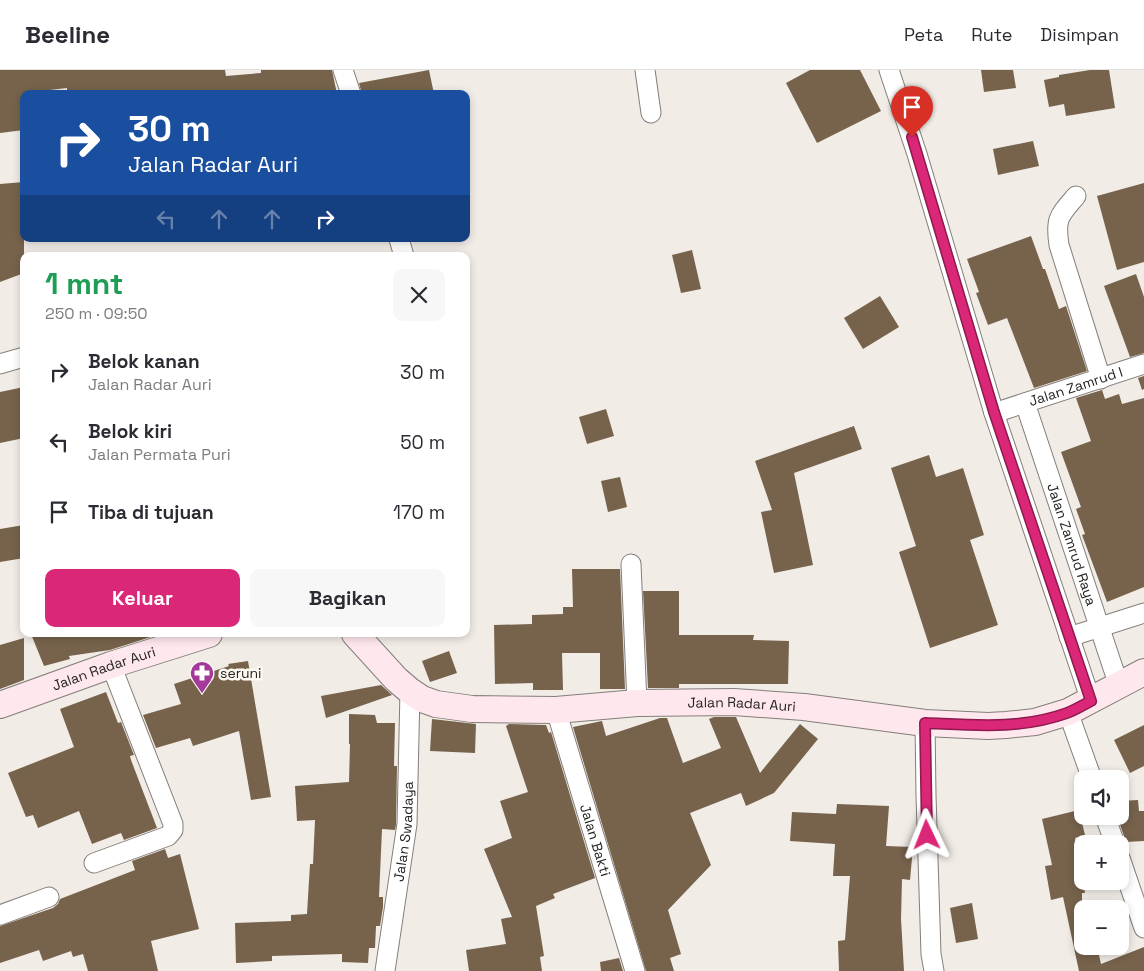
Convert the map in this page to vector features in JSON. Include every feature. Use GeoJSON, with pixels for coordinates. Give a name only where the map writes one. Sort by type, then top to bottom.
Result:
{"type":"FeatureCollection","features":[{"type":"Feature","properties":{"kind":"main road","name":"Jalan Radar Auri"},"geometry":{"type":"LineString","coordinates":[[0,705],[200,637]]}},
{"type":"Feature","properties":{"kind":"main road","name":"Jalan Radar Auri"},"geometry":{"type":"LineString","coordinates":[[358,637],[396,680],[422,698],[436,704],[499,710],[556,710],[637,703],[734,702],[804,707],[925,723],[1006,725],[1035,722],[1068,712],[1144,672]]}},
{"type":"Feature","properties":{"kind":"street"},"geometry":{"type":"LineString","coordinates":[[343,70],[350,90]]}},
{"type":"Feature","properties":{"kind":"street"},"geometry":{"type":"LineString","coordinates":[[645,70],[651,112]]}},
{"type":"Feature","properties":{"kind":"street"},"geometry":{"type":"LineString","coordinates":[[889,70],[917,154],[1009,408],[1069,637],[1091,701]]}},
{"type":"Feature","properties":{"kind":"street"},"geometry":{"type":"LineString","coordinates":[[1076,196],[1062,214],[1056,226],[1059,245],[1101,379]]}},
{"type":"Feature","properties":{"kind":"street"},"geometry":{"type":"LineString","coordinates":[[0,364],[20,358]]}},
{"type":"Feature","properties":{"kind":"street","name":"Jalan Zamrud I"},"geometry":{"type":"LineString","coordinates":[[1009,408],[1144,364]]}},
{"type":"Feature","properties":{"kind":"street","name":"Jalan Zamrud Raya"},"geometry":{"type":"LineString","coordinates":[[1009,408],[1099,626],[1119,686]]}},
{"type":"Feature","properties":{"kind":"street"},"geometry":{"type":"LineString","coordinates":[[631,564],[637,703]]}},
{"type":"Feature","properties":{"kind":"street"},"geometry":{"type":"LineString","coordinates":[[1069,637],[1144,613]]}},
{"type":"Feature","properties":{"kind":"street"},"geometry":{"type":"LineString","coordinates":[[94,863],[168,836],[173,830],[173,824],[111,666]]}},
{"type":"Feature","properties":{"kind":"street","name":"Jalan Swadaya"},"geometry":{"type":"LineString","coordinates":[[385,971],[408,824],[410,691]]}},
{"type":"Feature","properties":{"kind":"street","name":"Jalan Bakti"},"geometry":{"type":"LineString","coordinates":[[556,710],[635,971]]}},
{"type":"Feature","properties":{"kind":"street"},"geometry":{"type":"LineString","coordinates":[[1068,712],[1089,770]]}},
{"type":"Feature","properties":{"kind":"street"},"geometry":{"type":"LineString","coordinates":[[925,723],[931,954],[934,971]]}},
{"type":"Feature","properties":{"kind":"street"},"geometry":{"type":"LineString","coordinates":[[1129,884],[1144,928]]}},
{"type":"Feature","properties":{"kind":"street"},"geometry":{"type":"LineString","coordinates":[[0,915],[49,898]]}},
{"type":"Feature","properties":{"kind":"building"},"geometry":{"type":"Polygon","coordinates":[[[0,70],[225,70],[226,76],[261,73],[261,70],[332,70],[336,90],[67,90],[67,88],[20,90],[20,130],[0,133],[0,70]]]}},
{"type":"Feature","properties":{"kind":"building"},"geometry":{"type":"Polygon","coordinates":[[[429,70],[433,90],[361,90],[359,83],[429,70]]]}},
{"type":"Feature","properties":{"kind":"building"},"geometry":{"type":"Polygon","coordinates":[[[810,70],[860,70],[881,111],[817,143],[786,83],[810,70]]]}},
{"type":"Feature","properties":{"kind":"building"},"geometry":{"type":"Polygon","coordinates":[[[981,70],[1013,70],[1016,88],[984,92],[981,70]]]}},
{"type":"Feature","properties":{"kind":"building"},"geometry":{"type":"Polygon","coordinates":[[[1090,70],[1109,70],[1115,108],[1066,116],[1064,104],[1049,107],[1044,80],[1059,77],[1059,75],[1090,70]]]}},
{"type":"Feature","properties":{"kind":"building"},"geometry":{"type":"Polygon","coordinates":[[[1033,141],[1039,166],[998,175],[993,149],[1033,141]]]}},
{"type":"Feature","properties":{"kind":"building"},"geometry":{"type":"Polygon","coordinates":[[[20,182],[20,242],[24,242],[24,252],[20,252],[20,274],[0,282],[0,184],[20,182]]]}},
{"type":"Feature","properties":{"kind":"building"},"geometry":{"type":"Polygon","coordinates":[[[1144,183],[1144,262],[1117,270],[1097,196],[1144,183]]]}},
{"type":"Feature","properties":{"kind":"building"},"geometry":{"type":"Polygon","coordinates":[[[1031,236],[1059,309],[1066,306],[1087,371],[1034,388],[1007,318],[988,325],[976,293],[979,292],[967,259],[1031,236]]]}},
{"type":"Feature","properties":{"kind":"building"},"geometry":{"type":"Polygon","coordinates":[[[692,250],[701,289],[681,293],[672,255],[692,250]]]}},
{"type":"Feature","properties":{"kind":"building"},"geometry":{"type":"Polygon","coordinates":[[[1136,274],[1144,297],[1144,353],[1130,357],[1104,286],[1136,274]]]}},
{"type":"Feature","properties":{"kind":"building"},"geometry":{"type":"Polygon","coordinates":[[[880,296],[899,327],[863,349],[844,318],[880,296]]]}},
{"type":"Feature","properties":{"kind":"building"},"geometry":{"type":"Polygon","coordinates":[[[1144,376],[1144,389],[1142,390],[1138,378],[1144,376]]]}},
{"type":"Feature","properties":{"kind":"building"},"geometry":{"type":"Polygon","coordinates":[[[20,388],[20,439],[0,443],[0,392],[20,388]]]}},
{"type":"Feature","properties":{"kind":"building"},"geometry":{"type":"Polygon","coordinates":[[[1102,390],[1105,399],[1119,394],[1122,404],[1144,398],[1144,587],[1107,602],[1082,535],[1085,534],[1076,509],[1081,507],[1061,452],[1091,441],[1076,398],[1102,390]]]}},
{"type":"Feature","properties":{"kind":"building"},"geometry":{"type":"Polygon","coordinates":[[[606,409],[614,436],[587,444],[579,417],[606,409]]]}},
{"type":"Feature","properties":{"kind":"building"},"geometry":{"type":"Polygon","coordinates":[[[854,426],[862,449],[794,473],[813,565],[774,573],[761,512],[772,510],[755,461],[854,426]]]}},
{"type":"Feature","properties":{"kind":"building"},"geometry":{"type":"Polygon","coordinates":[[[929,455],[936,477],[963,468],[984,535],[970,540],[998,625],[930,648],[899,552],[916,546],[891,468],[929,455]]]}},
{"type":"Feature","properties":{"kind":"building"},"geometry":{"type":"Polygon","coordinates":[[[620,477],[627,507],[608,512],[601,481],[620,477]]]}},
{"type":"Feature","properties":{"kind":"building"},"geometry":{"type":"Polygon","coordinates":[[[20,526],[20,559],[0,562],[0,529],[20,526]]]}},
{"type":"Feature","properties":{"kind":"building"},"geometry":{"type":"Polygon","coordinates":[[[572,569],[620,569],[625,689],[600,689],[600,653],[562,653],[563,690],[533,690],[533,683],[495,684],[494,625],[532,624],[532,615],[563,614],[563,607],[573,607],[572,569]]]}},
{"type":"Feature","properties":{"kind":"building"},"geometry":{"type":"Polygon","coordinates":[[[643,591],[679,591],[679,635],[754,635],[753,640],[789,641],[788,684],[679,684],[679,688],[648,688],[643,591]]]}},
{"type":"Feature","properties":{"kind":"building"},"geometry":{"type":"Polygon","coordinates":[[[32,637],[151,637],[110,650],[69,656],[70,659],[44,666],[32,637]]]}},
{"type":"Feature","properties":{"kind":"building"},"geometry":{"type":"Polygon","coordinates":[[[24,638],[24,680],[0,689],[0,645],[24,638]]]}},
{"type":"Feature","properties":{"kind":"building"},"geometry":{"type":"Polygon","coordinates":[[[449,651],[457,673],[430,682],[422,661],[449,651]]]}},
{"type":"Feature","properties":{"kind":"building"},"geometry":{"type":"Polygon","coordinates":[[[248,661],[271,797],[251,800],[239,731],[193,746],[190,738],[156,748],[143,715],[181,704],[174,684],[229,666],[228,664],[248,661]]]}},
{"type":"Feature","properties":{"kind":"building"},"geometry":{"type":"Polygon","coordinates":[[[381,685],[392,695],[326,718],[321,696],[381,685]]]}},
{"type":"Feature","properties":{"kind":"building"},"geometry":{"type":"Polygon","coordinates":[[[106,692],[118,723],[121,722],[134,755],[130,756],[131,760],[157,828],[124,840],[121,833],[92,844],[79,811],[38,828],[33,815],[26,817],[8,773],[74,747],[60,709],[106,692]]]}},
{"type":"Feature","properties":{"kind":"building"},"geometry":{"type":"Polygon","coordinates":[[[349,714],[375,715],[377,723],[395,723],[394,766],[397,766],[396,825],[395,830],[382,829],[379,897],[383,897],[383,907],[380,926],[376,926],[375,948],[369,948],[368,963],[342,962],[342,954],[272,956],[272,961],[236,963],[235,923],[291,921],[291,915],[307,914],[310,864],[313,864],[315,820],[297,821],[295,786],[349,782],[349,714]]]}},
{"type":"Feature","properties":{"kind":"building"},"geometry":{"type":"Polygon","coordinates":[[[714,717],[736,717],[760,773],[800,724],[818,739],[774,793],[746,806],[741,793],[690,813],[711,865],[668,910],[681,954],[670,958],[674,971],[646,971],[573,727],[602,721],[606,736],[660,718],[667,718],[683,763],[721,748],[709,719],[714,717]]]}},
{"type":"Feature","properties":{"kind":"building"},"geometry":{"type":"Polygon","coordinates":[[[432,719],[476,724],[475,753],[430,751],[432,719]]]}},
{"type":"Feature","properties":{"kind":"building"},"geometry":{"type":"Polygon","coordinates":[[[509,724],[546,725],[549,733],[551,732],[595,878],[553,894],[555,898],[536,906],[544,956],[540,957],[542,971],[469,971],[466,950],[506,944],[501,919],[512,917],[484,849],[512,838],[500,801],[528,792],[506,726],[509,724]]]}},
{"type":"Feature","properties":{"kind":"building"},"geometry":{"type":"Polygon","coordinates":[[[1144,725],[1144,766],[1130,773],[1114,740],[1144,725]]]}},
{"type":"Feature","properties":{"kind":"building"},"geometry":{"type":"Polygon","coordinates":[[[1129,800],[1138,800],[1139,811],[1144,811],[1144,841],[1129,842],[1129,835],[1124,835],[1120,825],[1129,825],[1129,800]]]}},
{"type":"Feature","properties":{"kind":"building"},"geometry":{"type":"Polygon","coordinates":[[[837,804],[889,806],[886,846],[913,847],[910,880],[902,879],[901,919],[904,971],[839,971],[838,941],[845,940],[850,876],[833,876],[835,844],[790,841],[792,812],[836,814],[837,804]]]}},
{"type":"Feature","properties":{"kind":"building"},"geometry":{"type":"Polygon","coordinates":[[[1074,811],[1074,825],[1083,825],[1085,835],[1074,835],[1074,890],[1084,890],[1085,893],[1082,893],[1082,900],[1074,900],[1074,948],[1063,897],[1051,900],[1045,866],[1052,865],[1042,819],[1074,811]]]}},
{"type":"Feature","properties":{"kind":"building"},"geometry":{"type":"Polygon","coordinates":[[[165,849],[168,858],[180,854],[199,929],[151,941],[158,971],[88,971],[83,954],[73,957],[71,951],[43,961],[39,950],[0,963],[0,926],[53,908],[60,899],[135,870],[132,861],[165,849]]]}},
{"type":"Feature","properties":{"kind":"building"},"geometry":{"type":"Polygon","coordinates":[[[972,903],[978,939],[956,943],[950,908],[972,903]]]}},
{"type":"Feature","properties":{"kind":"building"},"geometry":{"type":"Polygon","coordinates":[[[1144,947],[1144,971],[1079,971],[1076,955],[1099,955],[1101,964],[1124,955],[1129,955],[1129,953],[1144,947]]]}},
{"type":"Feature","properties":{"kind":"building"},"geometry":{"type":"Polygon","coordinates":[[[619,958],[623,971],[601,971],[600,962],[619,958]]]}},
{"type":"Feature","properties":{"kind":"place","name":"seruni"},"geometry":{"type":"Point","coordinates":[202,694]}},
{"type":"Feature","properties":{"kind":"route"},"geometry":{"type":"LineString","coordinates":[[912,137],[994,412],[1091,701],[1068,712],[1035,722],[988,726],[925,723],[927,835]]}}]}
